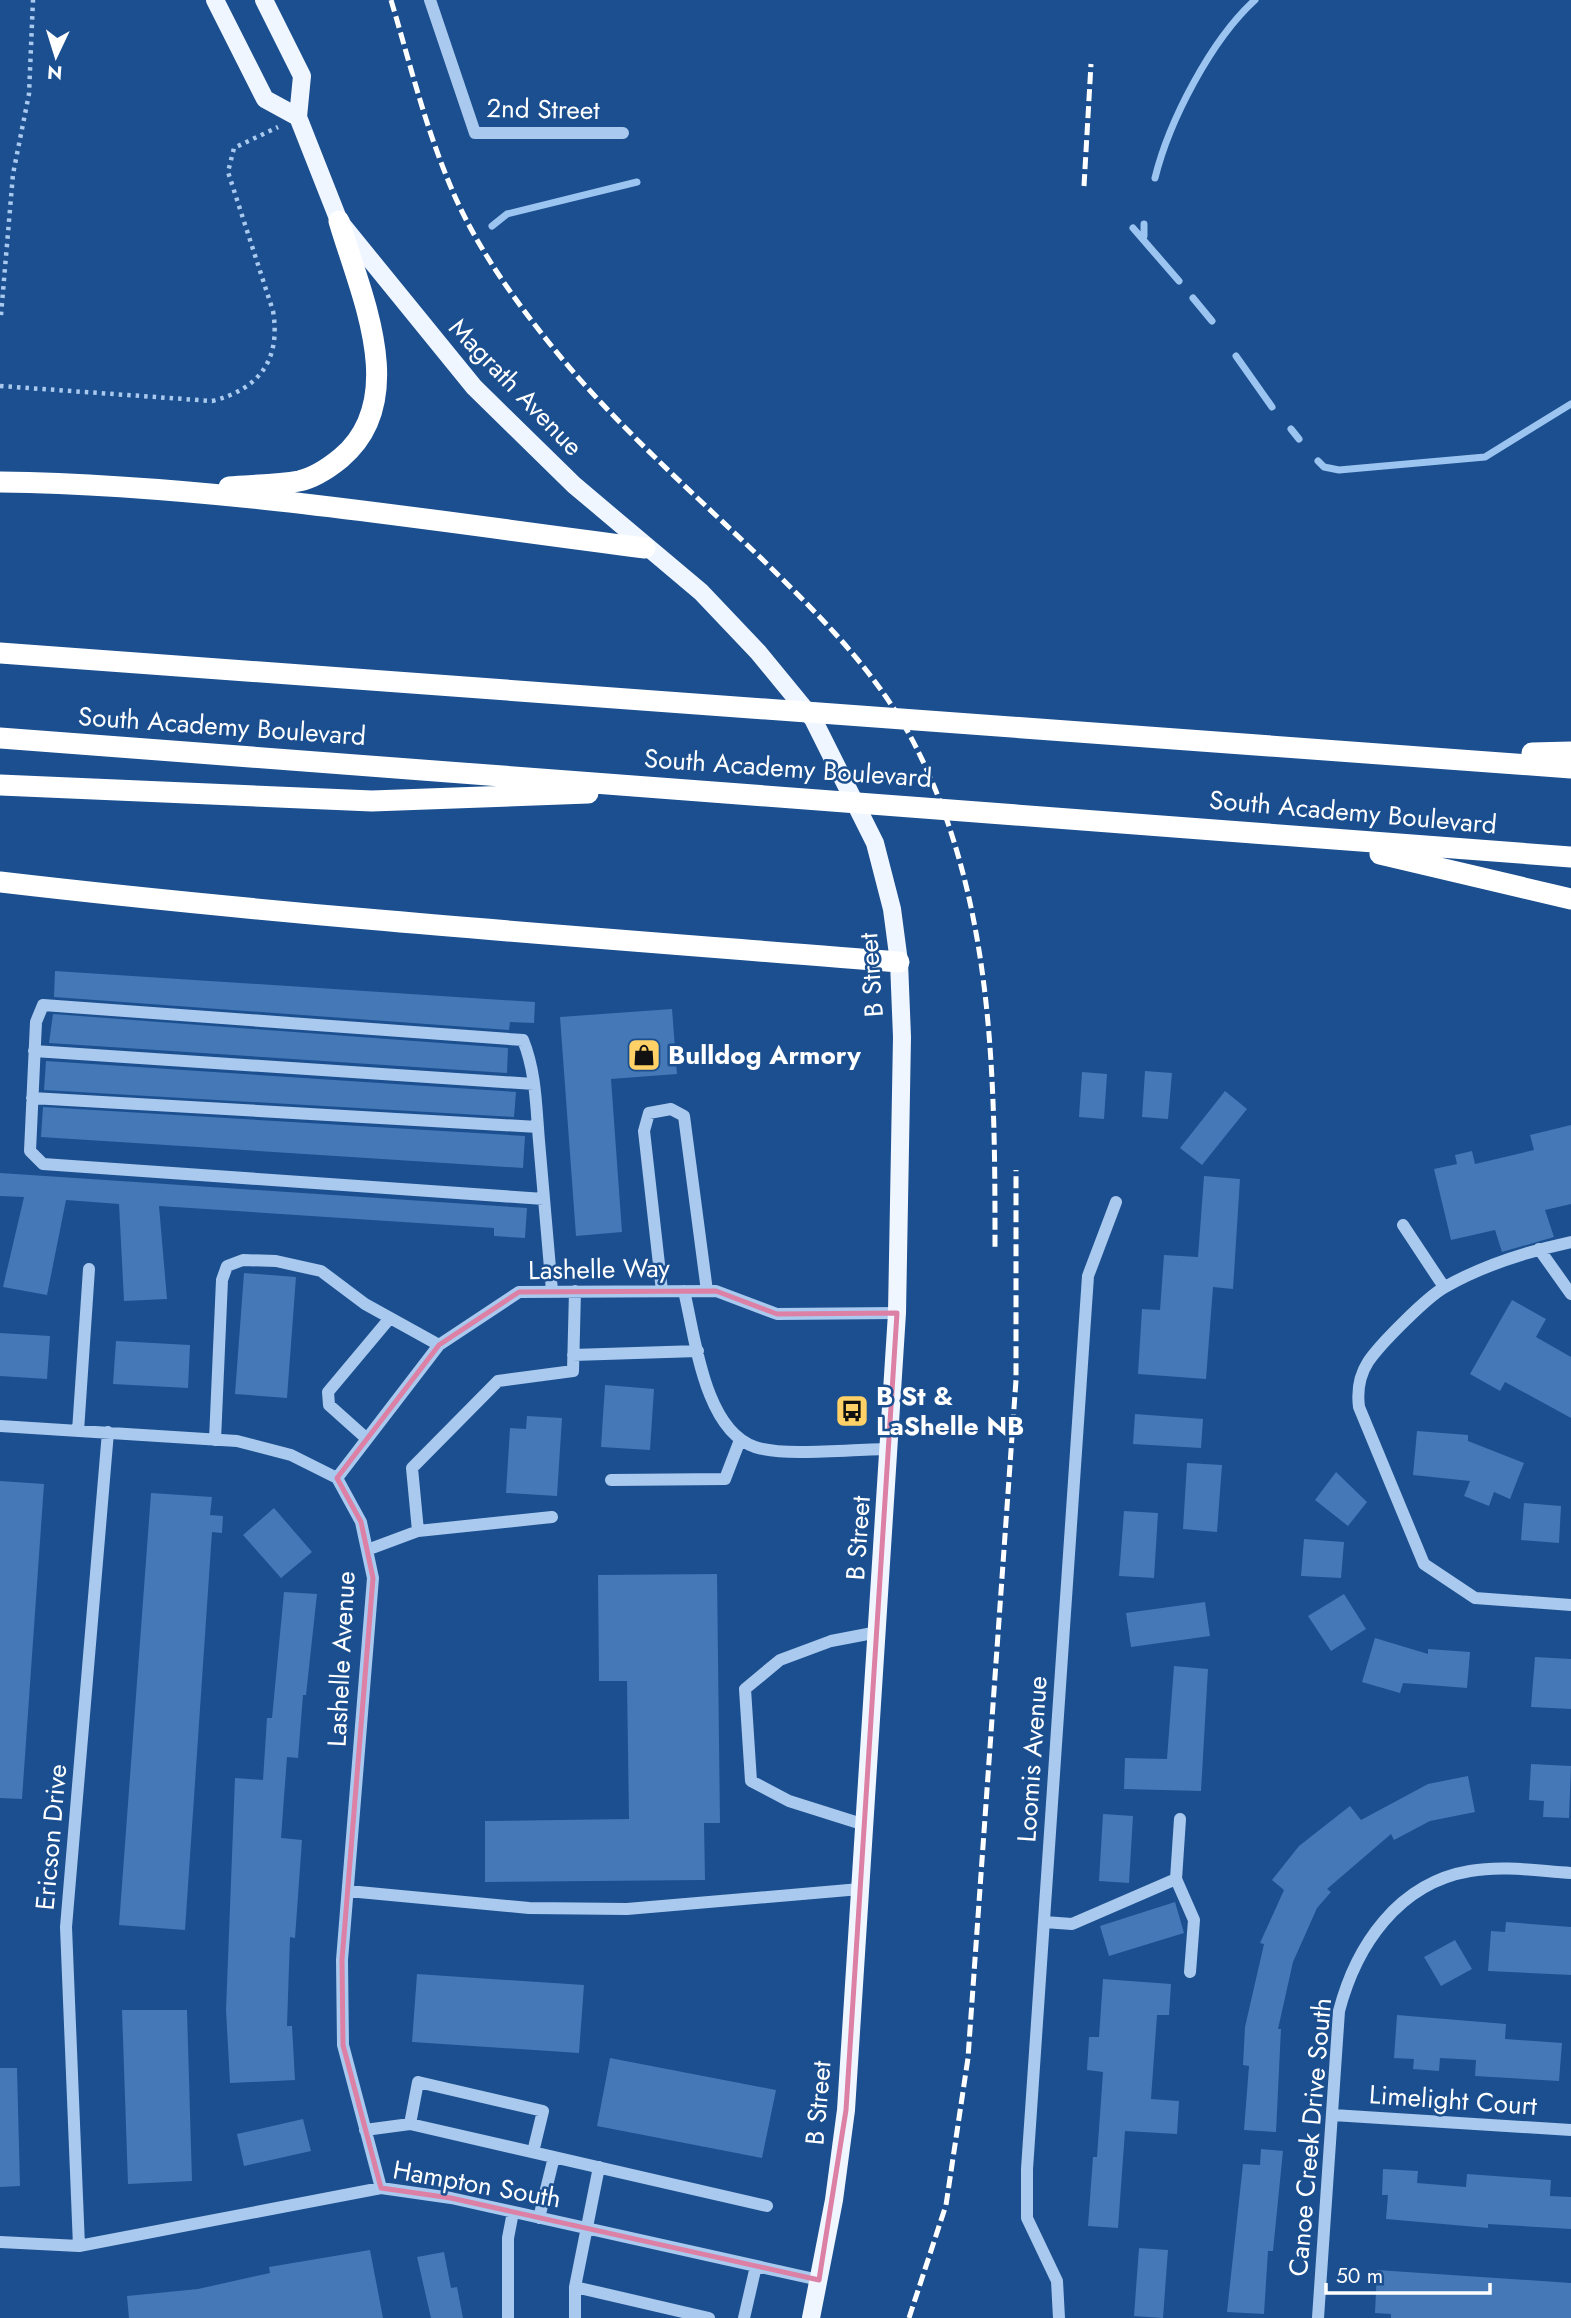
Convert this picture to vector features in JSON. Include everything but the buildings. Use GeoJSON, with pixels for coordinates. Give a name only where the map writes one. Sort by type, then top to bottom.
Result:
{"type":"FeatureCollection","features":[{"type":"Feature","properties":{"kind":"highway"},"geometry":{"type":"LineString","coordinates":[[185,491],[301,481],[333,465],[358,444],[373,409],[378,376],[374,343],[339,221]]}},
{"type":"Feature","properties":{"kind":"highway"},"geometry":{"type":"LineString","coordinates":[[0,482],[94,483],[185,491],[645,548]]}},
{"type":"Feature","properties":{"kind":"highway"},"geometry":{"type":"LineString","coordinates":[[0,653],[1151,735],[1571,768]]}},
{"type":"Feature","properties":{"kind":"highway","name":"South Academy Boulevard"},"geometry":{"type":"LineString","coordinates":[[0,738],[1139,822],[1310,838],[1571,857]]}},
{"type":"Feature","properties":{"kind":"highway"},"geometry":{"type":"LineString","coordinates":[[1428,757],[1571,752]]}},
{"type":"Feature","properties":{"kind":"highway"},"geometry":{"type":"LineString","coordinates":[[0,785],[372,801],[688,789]]}},
{"type":"Feature","properties":{"kind":"highway"},"geometry":{"type":"LineString","coordinates":[[1310,838],[1571,899]]}},
{"type":"Feature","properties":{"kind":"highway"},"geometry":{"type":"LineString","coordinates":[[0,882],[147,899],[360,918],[899,962]]}},
{"type":"Feature","properties":{"kind":"main road"},"geometry":{"type":"LineString","coordinates":[[215,0],[265,99],[298,117],[302,76],[264,0]]}},
{"type":"Feature","properties":{"kind":"main road","name":"Magrath Avenue"},"geometry":{"type":"LineString","coordinates":[[298,117],[339,221],[474,387],[645,548],[701,592],[758,652],[813,719],[840,768]]}},
{"type":"Feature","properties":{"kind":"main road","name":"B Street"},"geometry":{"type":"LineString","coordinates":[[811,2318],[846,2110],[897,1313],[902,1037],[899,962],[892,909],[875,843],[840,768]]}},
{"type":"Feature","properties":{"kind":"street","name":"2nd Street"},"geometry":{"type":"LineString","coordinates":[[430,0],[475,133],[623,133]]}},
{"type":"Feature","properties":{"kind":"street"},"geometry":{"type":"LineString","coordinates":[[544,1199],[43,1164],[30,1151],[36,1022],[43,1005],[523,1040],[532,1060],[538,1127],[552,1292]]}},
{"type":"Feature","properties":{"kind":"street"},"geometry":{"type":"LineString","coordinates":[[34,1051],[534,1084]]}},
{"type":"Feature","properties":{"kind":"street"},"geometry":{"type":"LineString","coordinates":[[32,1098],[538,1127]]}},
{"type":"Feature","properties":{"kind":"street"},"geometry":{"type":"LineString","coordinates":[[662,1291],[644,1132],[649,1113],[671,1109],[684,1116],[707,1290]]}},
{"type":"Feature","properties":{"kind":"street","name":"Loomis Avenue"},"geometry":{"type":"LineString","coordinates":[[1059,2318],[1057,2281],[1027,2218],[1027,2169],[1088,1276],[1116,1202]]}},
{"type":"Feature","properties":{"kind":"street"},"geometry":{"type":"LineString","coordinates":[[1403,1225],[1444,1287]]}},
{"type":"Feature","properties":{"kind":"street"},"geometry":{"type":"LineString","coordinates":[[1571,1242],[1539,1250],[1444,1287],[1368,1362],[1357,1388],[1359,1407],[1424,1564],[1475,1598],[1571,1605]]}},
{"type":"Feature","properties":{"kind":"street"},"geometry":{"type":"LineString","coordinates":[[1539,1250],[1571,1294]]}},
{"type":"Feature","properties":{"kind":"street"},"geometry":{"type":"LineString","coordinates":[[215,1440],[222,1280],[227,1266],[243,1260],[276,1261],[321,1270],[365,1304],[439,1345]]}},
{"type":"Feature","properties":{"kind":"street"},"geometry":{"type":"LineString","coordinates":[[78,1431],[89,1269]]}},
{"type":"Feature","properties":{"kind":"street","name":"Lashelle Way"},"geometry":{"type":"LineString","coordinates":[[337,1478],[439,1345],[519,1292],[707,1290],[777,1314],[897,1313]]}},
{"type":"Feature","properties":{"kind":"street"},"geometry":{"type":"LineString","coordinates":[[418,1531],[412,1468],[499,1381],[573,1371],[575,1291]]}},
{"type":"Feature","properties":{"kind":"street"},"geometry":{"type":"LineString","coordinates":[[684,1291],[713,1401],[725,1424],[740,1440],[773,1450],[890,1449]]}},
{"type":"Feature","properties":{"kind":"street"},"geometry":{"type":"LineString","coordinates":[[367,1439],[329,1405],[328,1392],[390,1318]]}},
{"type":"Feature","properties":{"kind":"street"},"geometry":{"type":"LineString","coordinates":[[573,1355],[698,1351]]}},
{"type":"Feature","properties":{"kind":"street"},"geometry":{"type":"LineString","coordinates":[[0,1426],[237,1441],[292,1455],[337,1478]]}},
{"type":"Feature","properties":{"kind":"street","name":"Ericson Drive"},"geometry":{"type":"LineString","coordinates":[[79,2246],[66,1927],[108,1432]]}},
{"type":"Feature","properties":{"kind":"street"},"geometry":{"type":"LineString","coordinates":[[611,1480],[725,1479],[740,1440]]}},
{"type":"Feature","properties":{"kind":"street","name":"Lashelle Avenue"},"geometry":{"type":"LineString","coordinates":[[337,1478],[361,1522],[373,1578],[342,1960],[343,2045],[381,2188]]}},
{"type":"Feature","properties":{"kind":"street"},"geometry":{"type":"LineString","coordinates":[[367,1549],[418,1531],[552,1517]]}},
{"type":"Feature","properties":{"kind":"street"},"geometry":{"type":"LineString","coordinates":[[865,1825],[789,1801],[751,1781],[745,1689],[779,1660],[831,1641],[878,1632]]}},
{"type":"Feature","properties":{"kind":"street"},"geometry":{"type":"LineString","coordinates":[[1180,1819],[1176,1879],[1194,1920],[1190,1972]]}},
{"type":"Feature","properties":{"kind":"street","name":"Canoe Creek Drive South"},"geometry":{"type":"LineString","coordinates":[[1318,2318],[1339,2011],[1344,1992],[1366,1944],[1385,1917],[1437,1882],[1468,1871],[1502,1868],[1571,1873]]}},
{"type":"Feature","properties":{"kind":"street"},"geometry":{"type":"LineString","coordinates":[[1044,1922],[1072,1924],[1176,1879]]}},
{"type":"Feature","properties":{"kind":"street"},"geometry":{"type":"LineString","coordinates":[[348,1891],[529,1908],[627,1909],[860,1889]]}},
{"type":"Feature","properties":{"kind":"street"},"geometry":{"type":"LineString","coordinates":[[410,2124],[418,2082],[543,2111],[533,2152]]}},
{"type":"Feature","properties":{"kind":"street","name":"Limelight Court"},"geometry":{"type":"LineString","coordinates":[[1333,2115],[1571,2130]]}},
{"type":"Feature","properties":{"kind":"street"},"geometry":{"type":"LineString","coordinates":[[365,2130],[410,2124],[767,2206]]}},
{"type":"Feature","properties":{"kind":"street"},"geometry":{"type":"LineString","coordinates":[[540,2218],[554,2157]]}},
{"type":"Feature","properties":{"kind":"street"},"geometry":{"type":"LineString","coordinates":[[575,2318],[575,2287],[599,2167]]}},
{"type":"Feature","properties":{"kind":"street","name":"Hampton South"},"geometry":{"type":"LineString","coordinates":[[0,2242],[79,2246],[381,2188],[451,2198],[819,2280]]}},
{"type":"Feature","properties":{"kind":"street"},"geometry":{"type":"LineString","coordinates":[[508,2318],[508,2238],[513,2212]]}},
{"type":"Feature","properties":{"kind":"street"},"geometry":{"type":"LineString","coordinates":[[744,2318],[756,2266]]}},
{"type":"Feature","properties":{"kind":"street"},"geometry":{"type":"LineString","coordinates":[[575,2287],[709,2318]]}},
{"type":"Feature","properties":{"kind":"path"},"geometry":{"type":"LineString","coordinates":[[1,314],[13,174],[29,94],[33,0]]}},
{"type":"Feature","properties":{"kind":"path"},"geometry":{"type":"LineString","coordinates":[[0,386],[212,401],[230,397],[261,374],[274,343],[275,321],[229,173],[234,148],[298,117]]}},
{"type":"Feature","properties":{"kind":"highlighted area"},"geometry":{"type":"Polygon","coordinates":[[[716,1291],[777,1314],[897,1313],[846,2110],[819,2280],[451,2198],[381,2188],[343,2045],[342,1960],[373,1578],[361,1522],[337,1478],[439,1345],[519,1292],[716,1291]]]}},
{"type":"Feature","properties":{"kind":"waterway"},"geometry":{"type":"LineString","coordinates":[[1155,178],[1170,132],[1194,83],[1223,37],[1255,0]]}},
{"type":"Feature","properties":{"kind":"waterway"},"geometry":{"type":"LineString","coordinates":[[492,226],[507,214],[637,182]]}},
{"type":"Feature","properties":{"kind":"waterway"},"geometry":{"type":"LineString","coordinates":[[1144,224],[1144,236]]}},
{"type":"Feature","properties":{"kind":"waterway"},"geometry":{"type":"LineString","coordinates":[[1133,228],[1179,281]]}},
{"type":"Feature","properties":{"kind":"waterway"},"geometry":{"type":"LineString","coordinates":[[1193,298],[1212,321]]}},
{"type":"Feature","properties":{"kind":"waterway"},"geometry":{"type":"LineString","coordinates":[[1236,356],[1272,407]]}},
{"type":"Feature","properties":{"kind":"waterway"},"geometry":{"type":"LineString","coordinates":[[1318,461],[1324,467],[1339,470],[1485,457],[1571,404]]}},
{"type":"Feature","properties":{"kind":"waterway"},"geometry":{"type":"LineString","coordinates":[[1291,429],[1299,439]]}},
{"type":"Feature","properties":{"kind":"railway"},"geometry":{"type":"LineString","coordinates":[[391,0],[424,113],[448,180],[479,243],[517,302],[597,398],[829,627],[887,698],[918,751],[943,810],[962,870],[976,931],[991,1057],[995,1247]]}},
{"type":"Feature","properties":{"kind":"railway"},"geometry":{"type":"LineString","coordinates":[[1084,186],[1091,64]]}},
{"type":"Feature","properties":{"kind":"railway"},"geometry":{"type":"LineString","coordinates":[[909,2318],[946,2205],[968,2058],[1016,1380],[1016,1170]]}},
{"type":"Feature","properties":{"kind":"place","name":"Bulldog Armory"},"geometry":{"type":"Point","coordinates":[644,1055]}},
{"type":"Feature","properties":{"kind":"place","name":"B St & LaShelle NB"},"geometry":{"type":"Point","coordinates":[852,1411]}}]}
